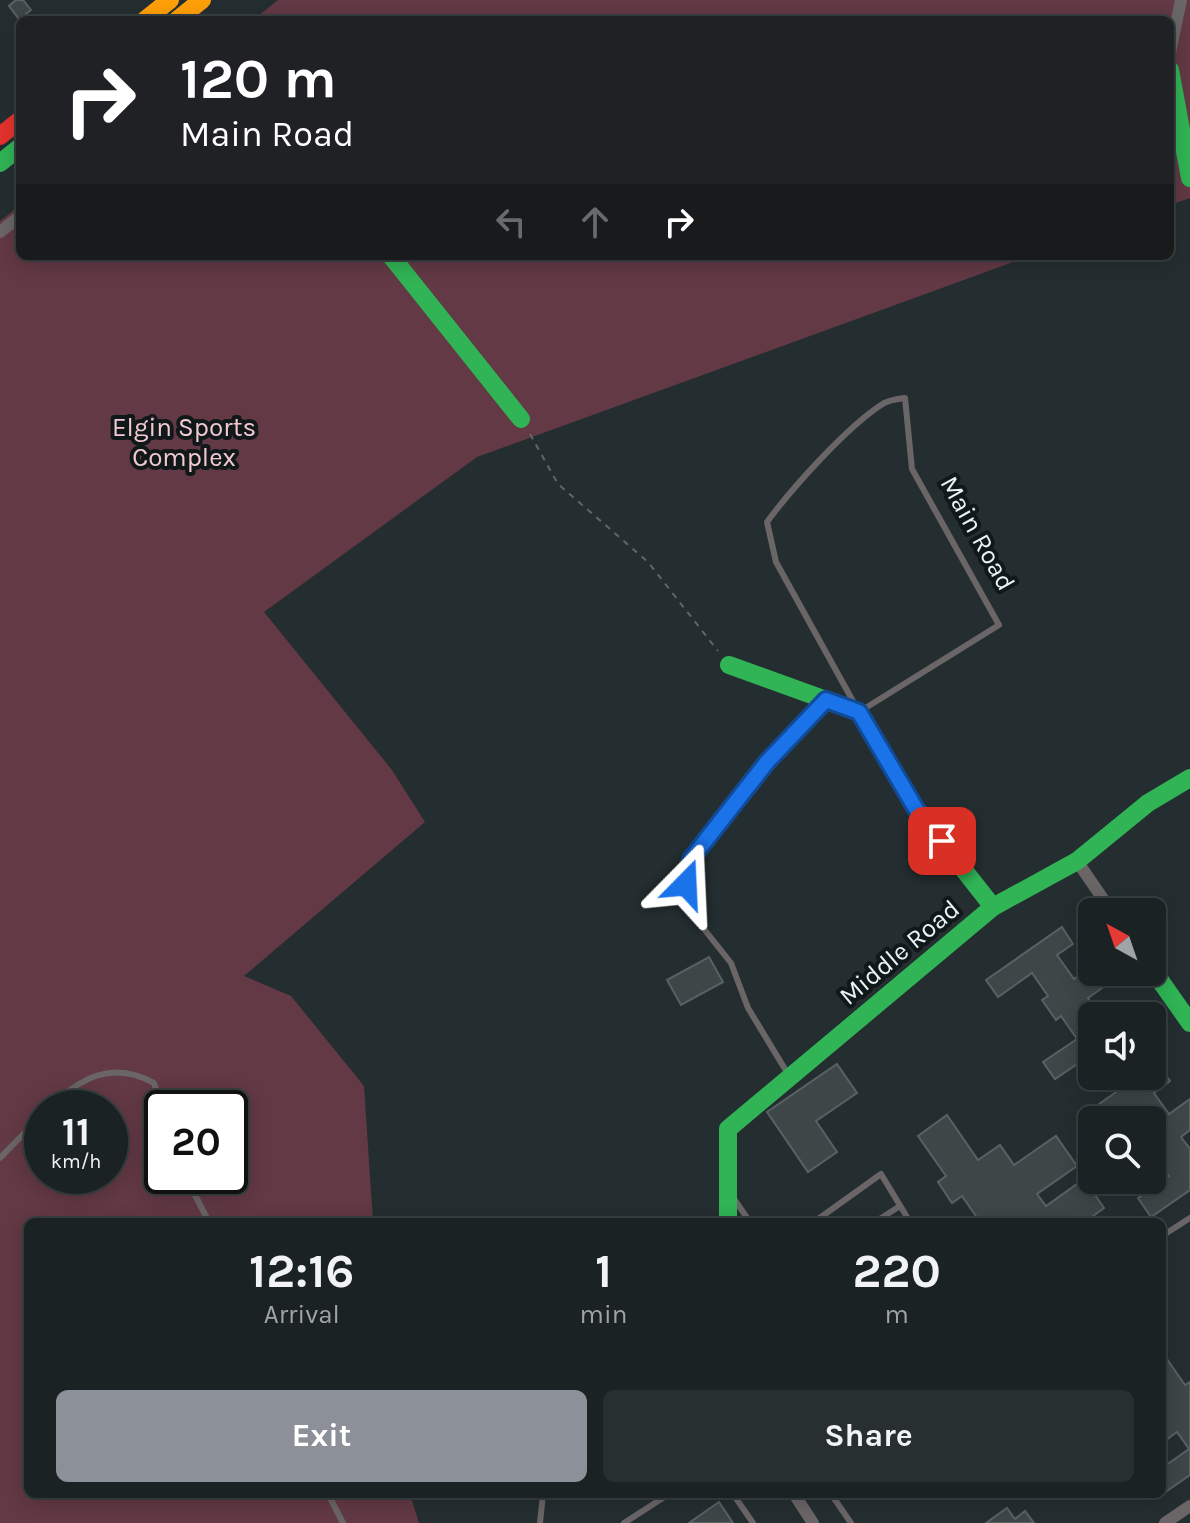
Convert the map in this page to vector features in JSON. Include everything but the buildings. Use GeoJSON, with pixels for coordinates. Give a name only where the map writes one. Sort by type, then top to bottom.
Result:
{"type":"FeatureCollection","features":[{"type":"Feature","properties":{"kind":"main road"},"geometry":{"type":"LineString","coordinates":[[150,16],[170,0]]}},
{"type":"Feature","properties":{"kind":"main road"},"geometry":{"type":"LineString","coordinates":[[182,16],[202,0]]}},
{"type":"Feature","properties":{"kind":"main road"},"geometry":{"type":"LineString","coordinates":[[1174,79],[1182,98],[1190,178]]}},
{"type":"Feature","properties":{"kind":"main road"},"geometry":{"type":"LineString","coordinates":[[0,136],[16,123]]}},
{"type":"Feature","properties":{"kind":"main road"},"geometry":{"type":"LineString","coordinates":[[0,163],[16,150]]}},
{"type":"Feature","properties":{"kind":"main road"},"geometry":{"type":"LineString","coordinates":[[394,260],[521,419]]}},
{"type":"Feature","properties":{"kind":"main road"},"geometry":{"type":"LineString","coordinates":[[729,665],[859,712],[916,809],[993,907]]}},
{"type":"Feature","properties":{"kind":"main road","name":"Middle Road"},"geometry":{"type":"LineString","coordinates":[[728,1218],[728,1129],[993,907],[1077,861],[1148,803],[1190,778]]}},
{"type":"Feature","properties":{"kind":"main road"},"geometry":{"type":"LineString","coordinates":[[1164,986],[1190,1023]]}},
{"type":"Feature","properties":{"kind":"street"},"geometry":{"type":"LineString","coordinates":[[1174,34],[1181,0]]}},
{"type":"Feature","properties":{"kind":"street"},"geometry":{"type":"LineString","coordinates":[[0,232],[16,219]]}},
{"type":"Feature","properties":{"kind":"street"},"geometry":{"type":"LineString","coordinates":[[1077,861],[1102,898]]}},
{"type":"Feature","properties":{"kind":"street"},"geometry":{"type":"LineString","coordinates":[[797,1498],[813,1523]]}},
{"type":"Feature","properties":{"kind":"street"},"geometry":{"type":"LineString","coordinates":[[1165,1523],[1190,1506]]}},
{"type":"Feature","properties":{"kind":"lane","name":"Main Road"},"geometry":{"type":"LineString","coordinates":[[905,398],[912,469],[999,625],[859,712],[776,562],[767,522],[784,498],[856,426],[883,403],[905,398]]}},
{"type":"Feature","properties":{"kind":"lane"},"geometry":{"type":"LineString","coordinates":[[790,1077],[748,1008],[731,963],[692,914],[686,884],[691,859],[767,762],[826,700]]}},
{"type":"Feature","properties":{"kind":"lane"},"geometry":{"type":"LineString","coordinates":[[70,1090],[92,1077],[120,1070],[140,1075],[154,1083],[156,1090]]}},
{"type":"Feature","properties":{"kind":"lane"},"geometry":{"type":"LineString","coordinates":[[0,1158],[24,1133]]}},
{"type":"Feature","properties":{"kind":"lane"},"geometry":{"type":"LineString","coordinates":[[820,1218],[881,1174],[908,1218]]}},
{"type":"Feature","properties":{"kind":"lane"},"geometry":{"type":"LineString","coordinates":[[728,1190],[747,1218]]}},
{"type":"Feature","properties":{"kind":"lane"},"geometry":{"type":"LineString","coordinates":[[194,1194],[207,1218]]}},
{"type":"Feature","properties":{"kind":"lane"},"geometry":{"type":"LineString","coordinates":[[881,1218],[900,1206]]}},
{"type":"Feature","properties":{"kind":"lane"},"geometry":{"type":"LineString","coordinates":[[1166,1233],[1190,1218]]}},
{"type":"Feature","properties":{"kind":"lane"},"geometry":{"type":"LineString","coordinates":[[330,1498],[343,1523]]}},
{"type":"Feature","properties":{"kind":"lane"},"geometry":{"type":"LineString","coordinates":[[540,1523],[543,1498]]}},
{"type":"Feature","properties":{"kind":"lane"},"geometry":{"type":"LineString","coordinates":[[624,1523],[663,1498]]}},
{"type":"Feature","properties":{"kind":"lane"},"geometry":{"type":"LineString","coordinates":[[736,1498],[753,1523]]}},
{"type":"Feature","properties":{"kind":"lane"},"geometry":{"type":"LineString","coordinates":[[834,1498],[851,1523]]}},
{"type":"Feature","properties":{"kind":"path"},"geometry":{"type":"LineString","coordinates":[[521,419],[558,484],[648,562],[729,665]]}},
{"type":"Feature","properties":{"kind":"green space"},"geometry":{"type":"Polygon","coordinates":[[[278,0],[1190,0],[1190,198],[1174,204],[1174,16],[258,16],[278,0]]]}},
{"type":"Feature","properties":{"kind":"green space","name":"Elgin Sports Complex"},"geometry":{"type":"Polygon","coordinates":[[[16,208],[16,260],[1019,260],[477,457],[264,612],[392,770],[425,822],[244,976],[291,996],[364,1086],[373,1218],[24,1218],[24,1498],[411,1498],[419,1523],[0,1523],[0,221],[16,208]]]}},
{"type":"Feature","properties":{"kind":"traffic: fast"},"geometry":{"type":"LineString","coordinates":[[1174,92],[1190,178]]}},
{"type":"Feature","properties":{"kind":"traffic: fast"},"geometry":{"type":"LineString","coordinates":[[0,163],[16,150]]}},
{"type":"Feature","properties":{"kind":"traffic: fast"},"geometry":{"type":"LineString","coordinates":[[394,260],[521,419]]}},
{"type":"Feature","properties":{"kind":"traffic: fast"},"geometry":{"type":"LineString","coordinates":[[729,665],[859,712],[916,809],[993,907]]}},
{"type":"Feature","properties":{"kind":"traffic: fast"},"geometry":{"type":"LineString","coordinates":[[728,1218],[728,1129],[993,907],[1077,861],[1148,803],[1190,778]]}},
{"type":"Feature","properties":{"kind":"traffic: fast"},"geometry":{"type":"LineString","coordinates":[[1164,986],[1190,1023]]}},
{"type":"Feature","properties":{"kind":"traffic: slow"},"geometry":{"type":"LineString","coordinates":[[150,16],[170,0]]}},
{"type":"Feature","properties":{"kind":"traffic: slow"},"geometry":{"type":"LineString","coordinates":[[182,16],[202,0]]}},
{"type":"Feature","properties":{"kind":"traffic: jam"},"geometry":{"type":"LineString","coordinates":[[0,136],[16,123]]}},
{"type":"Feature","properties":{"kind":"route"},"geometry":{"type":"LineString","coordinates":[[686,884],[691,859],[767,762],[826,700],[859,712],[916,809],[942,841]]}}]}
